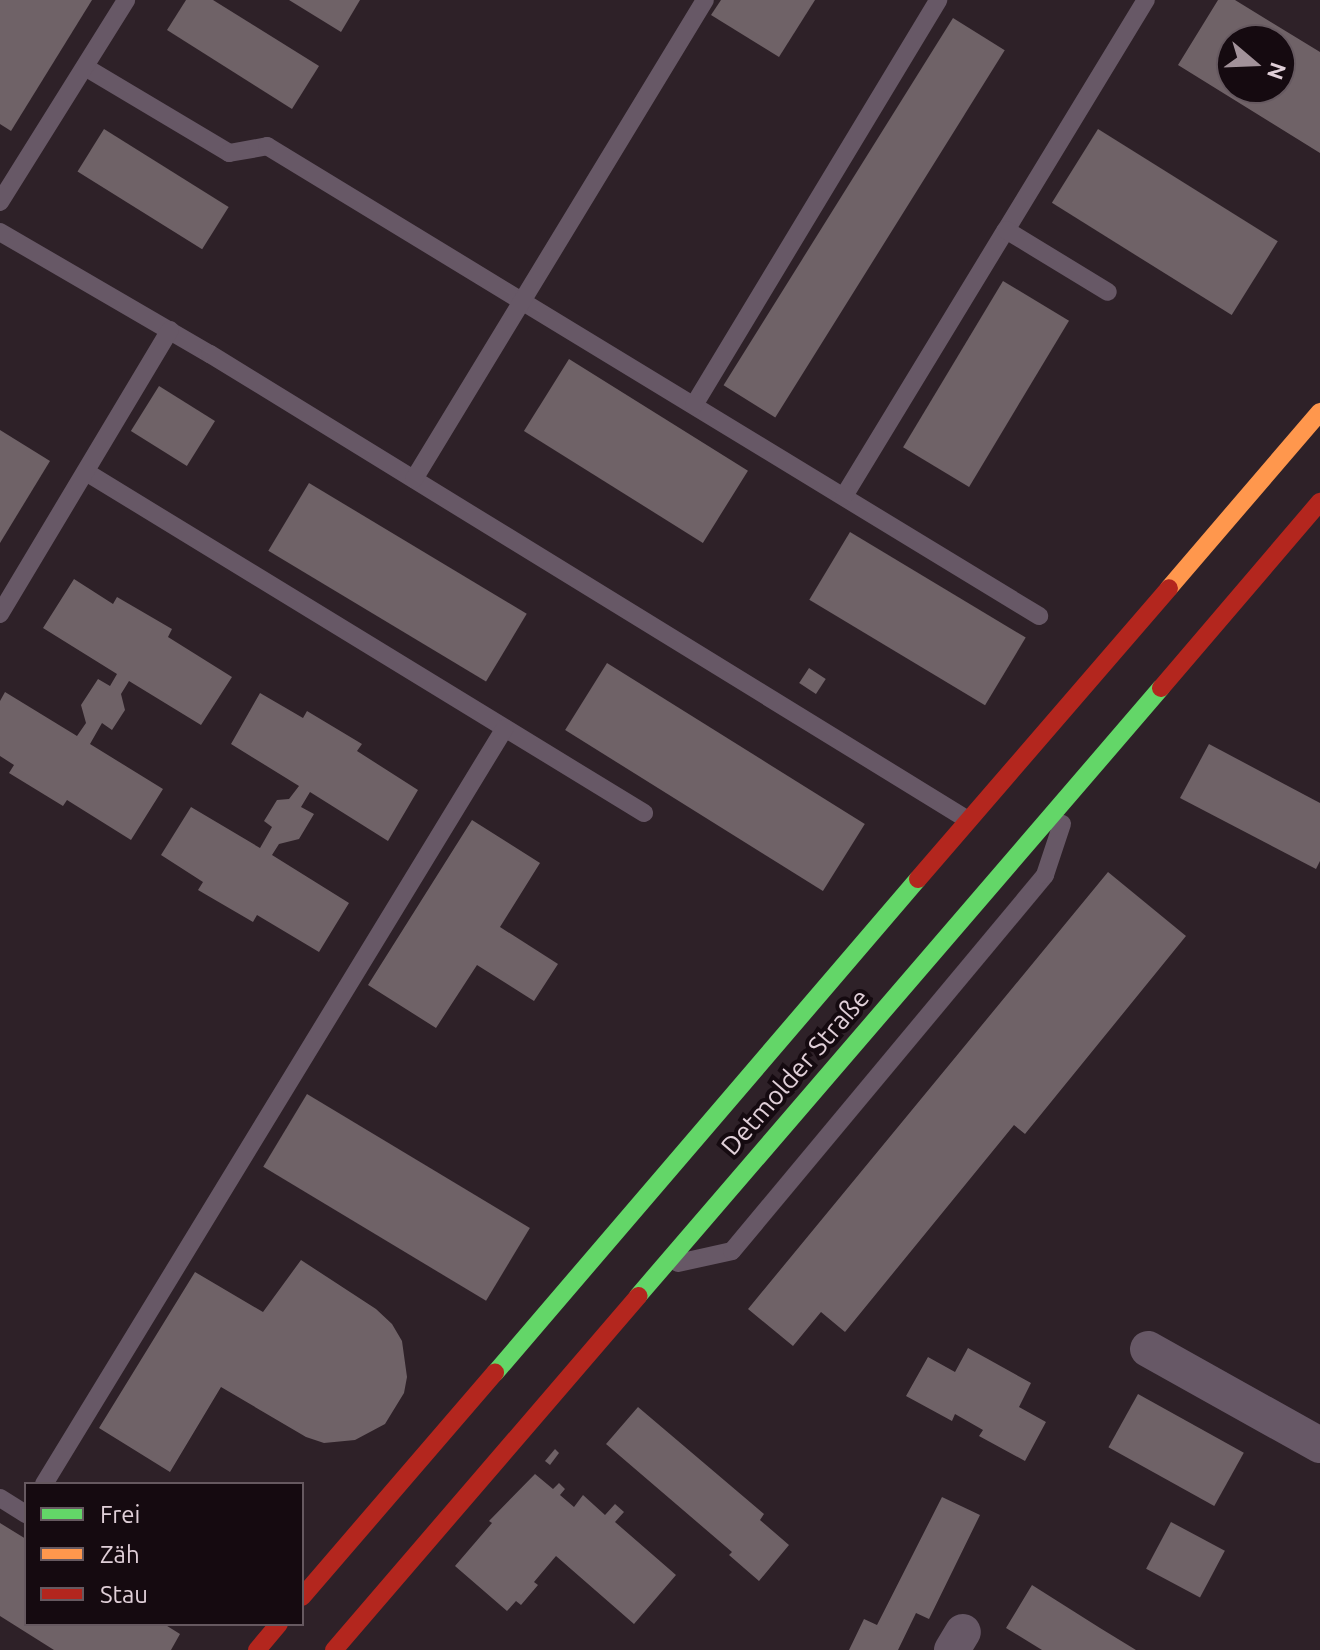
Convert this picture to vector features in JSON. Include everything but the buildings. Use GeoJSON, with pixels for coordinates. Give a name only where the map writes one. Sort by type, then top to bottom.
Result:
{"type":"FeatureCollection","features":[{"type":"Feature","properties":{"kind":"main road","name":"Detmolder Straße"},"geometry":{"type":"LineString","coordinates":[[304,1595],[1256,498],[1320,412]]}},
{"type":"Feature","properties":{"kind":"main road","name":"Detmolder Straße"},"geometry":{"type":"LineString","coordinates":[[334,1650],[662,1267],[1008,854],[1071,794],[1300,532],[1320,502]]}},
{"type":"Feature","properties":{"kind":"main road"},"geometry":{"type":"LineString","coordinates":[[257,1650],[277,1626]]}},
{"type":"Feature","properties":{"kind":"street"},"geometry":{"type":"LineString","coordinates":[[1148,1349],[1320,1445]]}},
{"type":"Feature","properties":{"kind":"lane"},"geometry":{"type":"LineString","coordinates":[[0,202],[126,0]]}},
{"type":"Feature","properties":{"kind":"lane"},"geometry":{"type":"LineString","coordinates":[[414,479],[705,0]]}},
{"type":"Feature","properties":{"kind":"lane"},"geometry":{"type":"LineString","coordinates":[[694,405],[938,0]]}},
{"type":"Feature","properties":{"kind":"lane"},"geometry":{"type":"LineString","coordinates":[[844,496],[1146,0]]}},
{"type":"Feature","properties":{"kind":"lane"},"geometry":{"type":"LineString","coordinates":[[85,67],[229,153],[267,146],[1039,616]]}},
{"type":"Feature","properties":{"kind":"lane"},"geometry":{"type":"LineString","coordinates":[[1006,230],[1108,292]]}},
{"type":"Feature","properties":{"kind":"lane"},"geometry":{"type":"LineString","coordinates":[[0,232],[170,330],[974,825]]}},
{"type":"Feature","properties":{"kind":"lane"},"geometry":{"type":"LineString","coordinates":[[0,614],[170,330]]}},
{"type":"Feature","properties":{"kind":"lane"},"geometry":{"type":"LineString","coordinates":[[86,472],[644,813]]}},
{"type":"Feature","properties":{"kind":"lane"},"geometry":{"type":"LineString","coordinates":[[45,1482],[505,728]]}},
{"type":"Feature","properties":{"kind":"lane"},"geometry":{"type":"LineString","coordinates":[[662,1267],[732,1251],[1045,875],[1071,794]]}},
{"type":"Feature","properties":{"kind":"lane"},"geometry":{"type":"LineString","coordinates":[[0,1498],[24,1513]]}},
{"type":"Feature","properties":{"kind":"traffic: fast"},"geometry":{"type":"LineString","coordinates":[[638,1296],[1161,688]]}},
{"type":"Feature","properties":{"kind":"traffic: fast"},"geometry":{"type":"LineString","coordinates":[[495,1373],[918,879]]}},
{"type":"Feature","properties":{"kind":"traffic: slow"},"geometry":{"type":"LineString","coordinates":[[1169,588],[1320,412]]}},
{"type":"Feature","properties":{"kind":"traffic: jam"},"geometry":{"type":"LineString","coordinates":[[1161,688],[1320,502]]}},
{"type":"Feature","properties":{"kind":"traffic: jam"},"geometry":{"type":"LineString","coordinates":[[918,879],[1169,588]]}},
{"type":"Feature","properties":{"kind":"traffic: jam"},"geometry":{"type":"LineString","coordinates":[[334,1650],[638,1296]]}},
{"type":"Feature","properties":{"kind":"traffic: jam"},"geometry":{"type":"LineString","coordinates":[[304,1595],[495,1373]]}},
{"type":"Feature","properties":{"kind":"traffic: jam"},"geometry":{"type":"LineString","coordinates":[[257,1650],[277,1626]]}}]}
